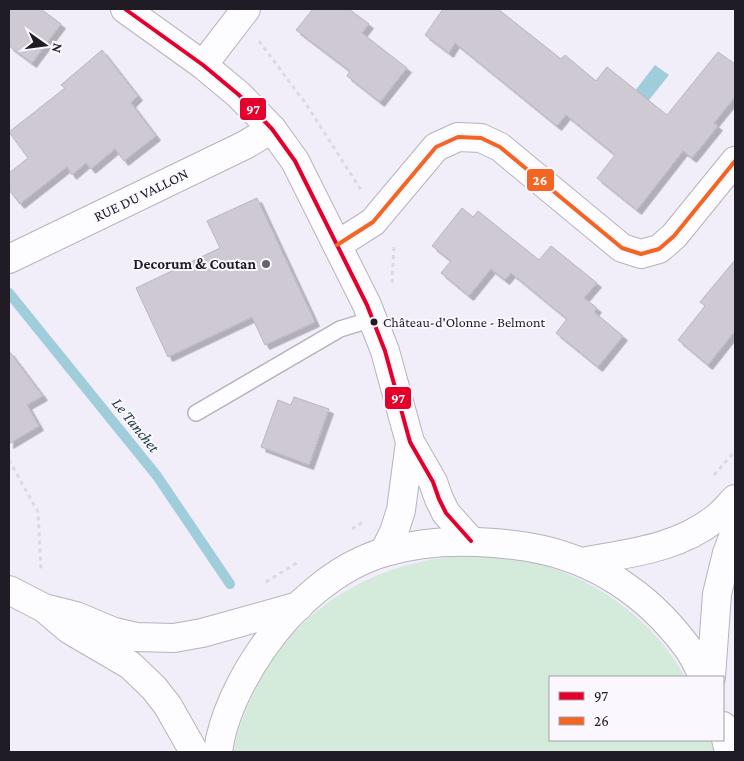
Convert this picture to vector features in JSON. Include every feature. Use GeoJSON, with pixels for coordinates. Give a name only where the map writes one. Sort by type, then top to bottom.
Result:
{"type":"FeatureCollection","features":[{"type":"Feature","properties":{"kind":"street"},"geometry":{"type":"LineString","coordinates":[[125,9],[203,65],[239,95],[272,129],[295,160],[373,319],[385,351],[410,442],[433,482],[446,513],[471,541]]}},
{"type":"Feature","properties":{"kind":"street"},"geometry":{"type":"LineString","coordinates":[[203,65],[246,9]]}},
{"type":"Feature","properties":{"kind":"street","name":"RUE DU VALLON"},"geometry":{"type":"LineString","coordinates":[[9,259],[236,149],[272,129]]}},
{"type":"Feature","properties":{"kind":"street"},"geometry":{"type":"LineString","coordinates":[[338,245],[373,222],[436,147],[458,138],[481,138],[500,147],[622,248],[641,254],[659,249],[674,236],[735,161]]}},
{"type":"Feature","properties":{"kind":"street"},"geometry":{"type":"LineString","coordinates":[[384,552],[394,532],[401,510],[410,442]]}},
{"type":"Feature","properties":{"kind":"street"},"geometry":{"type":"LineString","coordinates":[[582,562],[650,550],[678,541],[717,517],[735,499]]}},
{"type":"Feature","properties":{"kind":"street"},"geometry":{"type":"LineString","coordinates":[[711,676],[717,594],[727,553],[735,532]]}},
{"type":"Feature","properties":{"kind":"street"},"geometry":{"type":"LineString","coordinates":[[218,752],[231,707],[248,670],[271,636],[299,606],[324,584],[352,566],[384,552],[420,544],[443,541],[471,541],[528,547],[582,562],[622,583],[658,613],[688,649],[703,676]]}},
{"type":"Feature","properties":{"kind":"street"},"geometry":{"type":"LineString","coordinates":[[27,599],[114,632],[136,637],[174,638],[202,633],[299,606]]}},
{"type":"Feature","properties":{"kind":"street"},"geometry":{"type":"LineString","coordinates":[[27,599],[70,630],[130,665],[154,688],[168,706],[194,752]]}},
{"type":"Feature","properties":{"kind":"street"},"geometry":{"type":"LineString","coordinates":[[724,730],[729,752]]}},
{"type":"Feature","properties":{"kind":"lane"},"geometry":{"type":"LineString","coordinates":[[196,412],[340,329],[373,319]]}},
{"type":"Feature","properties":{"kind":"path"},"geometry":{"type":"LineString","coordinates":[[711,478],[735,451]]}},
{"type":"Feature","properties":{"kind":"path"},"geometry":{"type":"LineString","coordinates":[[9,460],[38,512],[41,576],[27,599]]}},
{"type":"Feature","properties":{"kind":"path"},"geometry":{"type":"LineString","coordinates":[[346,533],[367,520]]}},
{"type":"Feature","properties":{"kind":"path"},"geometry":{"type":"LineString","coordinates":[[259,586],[306,557]]}},
{"type":"Feature","properties":{"kind":"green space"},"geometry":{"type":"Polygon","coordinates":[[[471,555],[500,556],[529,561],[553,568],[576,578],[598,589],[638,619],[656,636],[684,676],[549,676],[549,741],[711,741],[714,752],[233,752],[246,709],[265,672],[289,639],[317,611],[350,589],[387,572],[427,561],[471,555]]]}},
{"type":"Feature","properties":{"kind":"water"},"geometry":{"type":"Polygon","coordinates":[[[655,65],[669,75],[645,105],[631,96],[655,65]]]}},
{"type":"Feature","properties":{"kind":"building"},"geometry":{"type":"Polygon","coordinates":[[[9,9],[41,9],[61,24],[32,63],[9,46],[9,9]]]}},
{"type":"Feature","properties":{"kind":"building"},"geometry":{"type":"Polygon","coordinates":[[[313,9],[349,9],[369,24],[362,33],[407,68],[380,102],[347,76],[350,71],[296,30],[313,9]]]}},
{"type":"Feature","properties":{"kind":"building"},"geometry":{"type":"Polygon","coordinates":[[[443,9],[498,9],[561,59],[565,55],[596,81],[607,67],[667,115],[718,52],[735,64],[735,97],[714,123],[718,126],[692,158],[683,151],[637,210],[597,178],[615,155],[566,115],[557,126],[455,43],[449,53],[425,35],[443,9]]]}},
{"type":"Feature","properties":{"kind":"building"},"geometry":{"type":"Polygon","coordinates":[[[102,50],[138,96],[131,103],[156,136],[124,161],[115,149],[91,169],[86,163],[72,175],[67,167],[20,204],[9,190],[9,173],[28,158],[9,132],[65,88],[61,85],[102,50]]]}},
{"type":"Feature","properties":{"kind":"building"},"geometry":{"type":"Polygon","coordinates":[[[257,198],[315,322],[265,345],[252,317],[168,357],[136,288],[220,248],[207,221],[257,198]]]}},
{"type":"Feature","properties":{"kind":"building"},"geometry":{"type":"Polygon","coordinates":[[[462,208],[473,217],[478,211],[539,260],[551,246],[597,283],[584,298],[597,308],[594,312],[623,336],[598,367],[556,333],[567,319],[511,273],[505,280],[491,269],[469,296],[441,273],[451,261],[432,246],[462,208]]]}},
{"type":"Feature","properties":{"kind":"building"},"geometry":{"type":"Polygon","coordinates":[[[735,260],[735,331],[708,365],[678,340],[705,306],[700,302],[735,260]]]}},
{"type":"Feature","properties":{"kind":"building"},"geometry":{"type":"Polygon","coordinates":[[[9,351],[43,396],[27,405],[39,426],[9,444],[9,351]]]}},
{"type":"Feature","properties":{"kind":"building"},"geometry":{"type":"Polygon","coordinates":[[[294,397],[329,409],[309,465],[261,447],[278,400],[291,405],[294,397]]]}},
{"type":"Feature","properties":{"kind":"waterway","name":"Le Tanchet"},"geometry":{"type":"LineString","coordinates":[[9,293],[157,476],[230,584]]}},
{"type":"Feature","properties":{"kind":"transit line","name":"97"},"geometry":{"type":"LineString","coordinates":[[125,9],[203,65],[239,95],[272,129],[295,161],[367,305],[385,351],[410,442],[433,482],[446,513],[471,541]]}},
{"type":"Feature","properties":{"kind":"transit line","name":"26"},"geometry":{"type":"LineString","coordinates":[[337,245],[373,222],[436,147],[458,137],[481,138],[500,147],[622,248],[641,254],[659,249],[674,236],[735,161]]}},
{"type":"Feature","properties":{"kind":"place","name":"Decorum & Coutan"},"geometry":{"type":"Point","coordinates":[266,264]}},
{"type":"Feature","properties":{"kind":"place","name":"Château-d'Olonne - Belmont"},"geometry":{"type":"Point","coordinates":[374,322]}}]}
